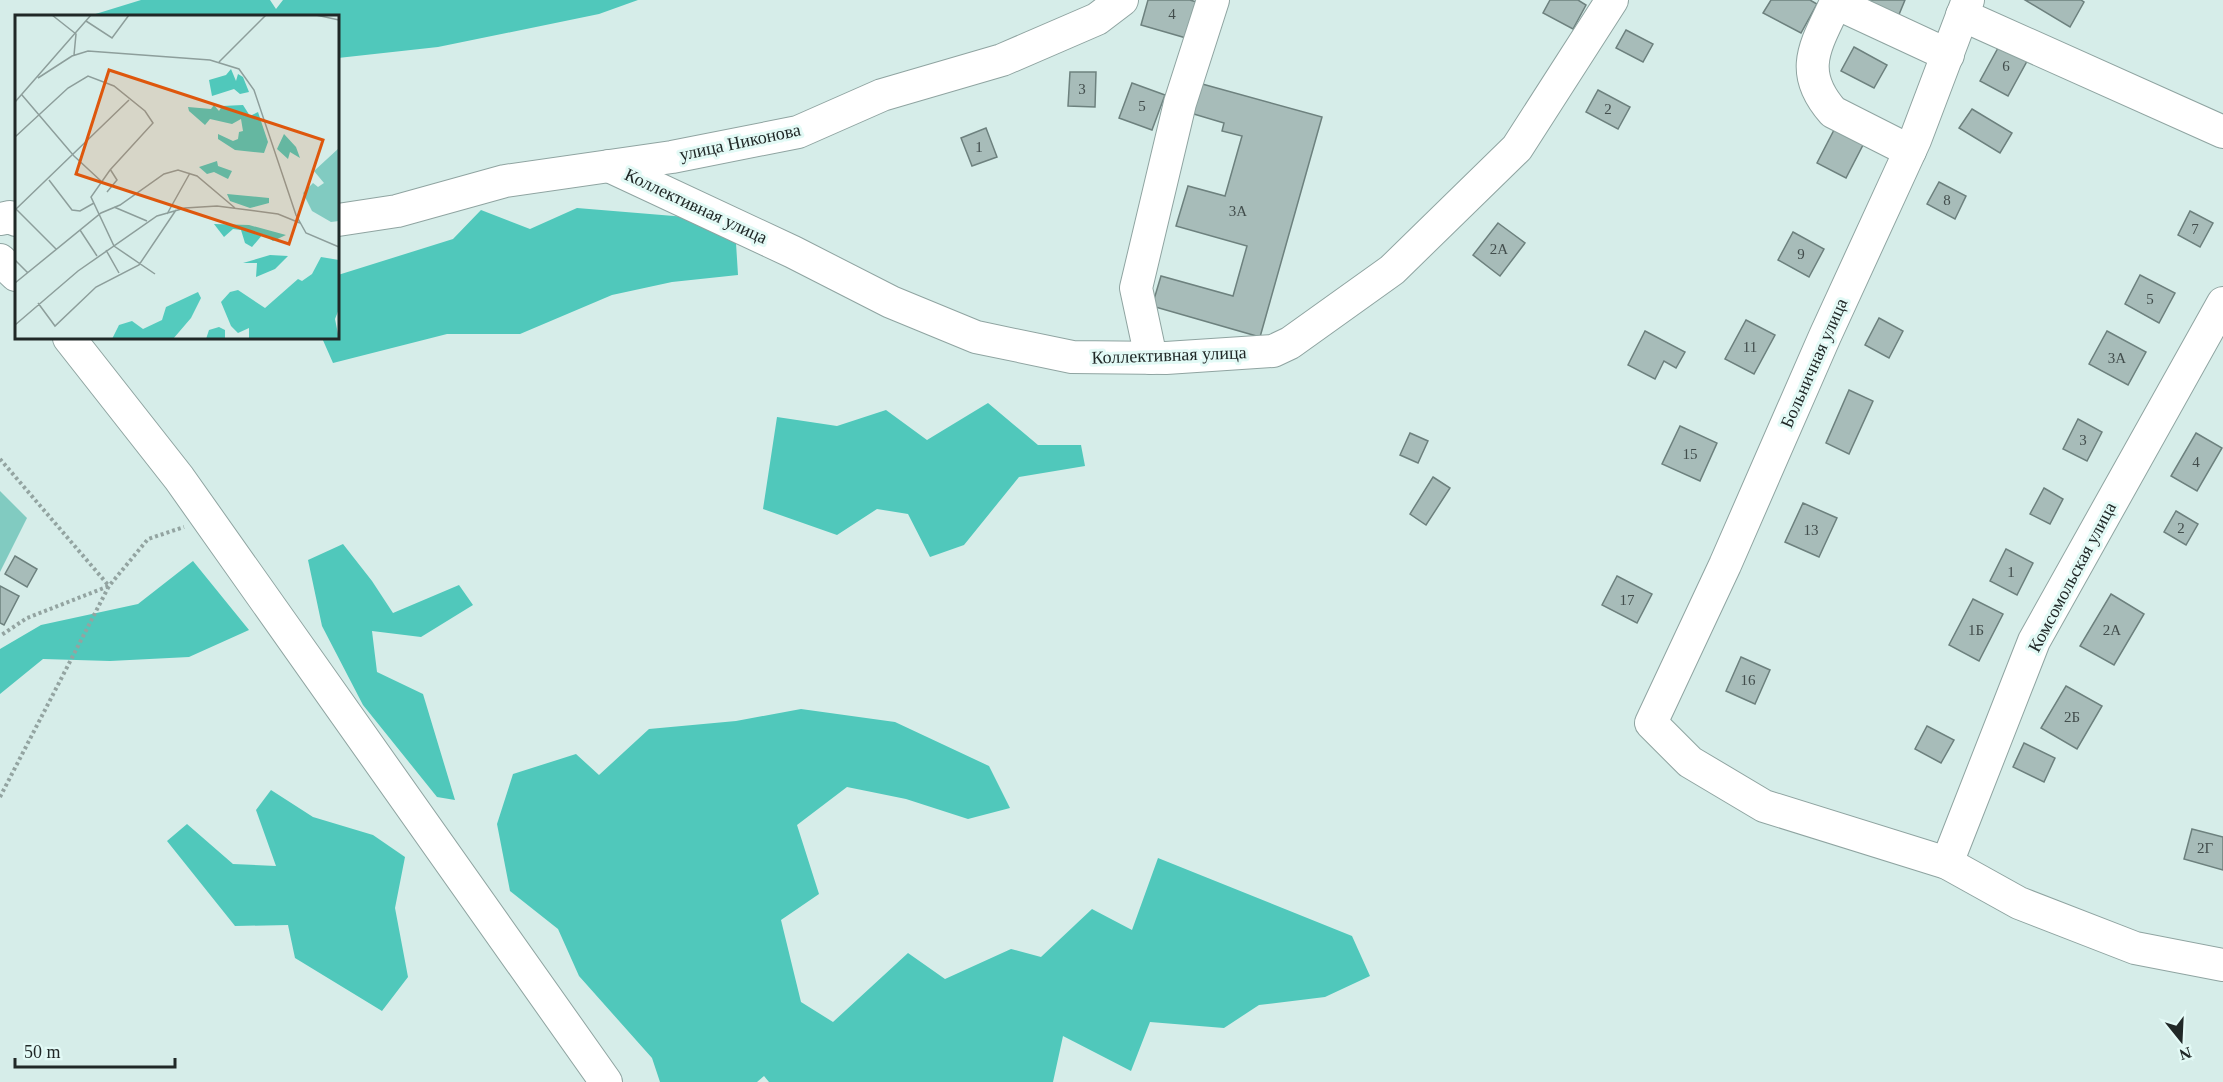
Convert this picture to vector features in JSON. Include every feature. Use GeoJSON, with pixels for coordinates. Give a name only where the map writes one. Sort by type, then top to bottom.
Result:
{"type":"FeatureCollection","features":[{"type":"Feature","properties":{"kind":"street","name":"улица Никонова"},"geometry":{"type":"LineString","coordinates":[[339,220],[397,211],[505,182],[672,157],[798,132],[882,95],[1002,60],[1097,19],[1122,0]]}},
{"type":"Feature","properties":{"kind":"street"},"geometry":{"type":"LineString","coordinates":[[1151,358],[1136,288],[1180,103],[1213,0]]}},
{"type":"Feature","properties":{"kind":"street","name":"Коллективная улица"},"geometry":{"type":"LineString","coordinates":[[609,166],[793,252],[891,302],[976,337],[1072,357],[1151,358],[1273,351],[1290,343],[1392,270],[1517,148],[1612,0]]}},
{"type":"Feature","properties":{"kind":"street"},"geometry":{"type":"LineString","coordinates":[[1910,151],[1833,112],[1814,82],[1811,68],[1814,52],[1836,1],[1948,55]]}},
{"type":"Feature","properties":{"kind":"street"},"geometry":{"type":"LineString","coordinates":[[1965,8],[2223,132]]}},
{"type":"Feature","properties":{"kind":"street","name":"Больничная улица"},"geometry":{"type":"LineString","coordinates":[[1947,863],[1764,806],[1690,762],[1651,723],[1725,565],[1825,336],[1910,151],[1965,8]]}},
{"type":"Feature","properties":{"kind":"street"},"geometry":{"type":"LineString","coordinates":[[0,219],[10,217],[15,220]]}},
{"type":"Feature","properties":{"kind":"street"},"geometry":{"type":"LineString","coordinates":[[0,260],[15,274]]}},
{"type":"Feature","properties":{"kind":"street","name":"Комсомольская улица"},"geometry":{"type":"LineString","coordinates":[[1947,863],[2034,641],[2223,303]]}},
{"type":"Feature","properties":{"kind":"street"},"geometry":{"type":"LineString","coordinates":[[70,339],[179,478],[606,1082]]}},
{"type":"Feature","properties":{"kind":"street"},"geometry":{"type":"LineString","coordinates":[[1947,863],[2019,903],[2135,948],[2223,965]]}},
{"type":"Feature","properties":{"kind":"path"},"geometry":{"type":"LineString","coordinates":[[0,459],[109,586]]}},
{"type":"Feature","properties":{"kind":"path"},"geometry":{"type":"LineString","coordinates":[[0,797],[109,586],[148,538],[184,527],[222,539]]}},
{"type":"Feature","properties":{"kind":"path"},"geometry":{"type":"LineString","coordinates":[[0,636],[27,618],[109,586]]}},
{"type":"Feature","properties":{"kind":"shaded area"},"geometry":{"type":"Polygon","coordinates":[[[141,0],[270,0],[276,9],[283,0],[638,0],[599,14],[438,47],[339,58],[339,15],[92,15],[141,0]]]}},
{"type":"Feature","properties":{"kind":"shaded area"},"geometry":{"type":"Polygon","coordinates":[[[577,208],[686,217],[736,243],[738,275],[672,282],[612,295],[520,334],[447,334],[333,363],[322,339],[339,339],[339,275],[453,239],[481,210],[530,229],[577,208]]]}},
{"type":"Feature","properties":{"kind":"shaded area"},"geometry":{"type":"Polygon","coordinates":[[[988,403],[1038,445],[1081,445],[1085,466],[1019,477],[964,545],[930,557],[908,514],[877,509],[837,535],[763,509],[777,417],[837,426],[886,410],[927,440],[988,403]]]}},
{"type":"Feature","properties":{"kind":"shaded area"},"geometry":{"type":"Polygon","coordinates":[[[0,491],[27,518],[0,572],[0,491]]]}},
{"type":"Feature","properties":{"kind":"shaded area"},"geometry":{"type":"Polygon","coordinates":[[[343,544],[393,613],[459,585],[473,605],[421,637],[372,631],[377,672],[423,694],[455,800],[437,797],[363,705],[322,626],[308,560],[343,544]]]}},
{"type":"Feature","properties":{"kind":"shaded area"},"geometry":{"type":"Polygon","coordinates":[[[193,561],[249,630],[189,657],[110,661],[43,659],[0,694],[0,649],[41,625],[138,604],[193,561]]]}},
{"type":"Feature","properties":{"kind":"shaded area"},"geometry":{"type":"Polygon","coordinates":[[[801,709],[895,722],[989,766],[1010,808],[968,819],[906,799],[847,787],[797,825],[819,894],[781,920],[801,1002],[833,1022],[908,953],[945,979],[1011,949],[1041,957],[1092,909],[1132,930],[1158,858],[1352,936],[1370,976],[1325,997],[1259,1005],[1224,1028],[1150,1022],[1131,1071],[1063,1036],[1053,1082],[769,1082],[764,1076],[757,1082],[660,1082],[652,1058],[579,976],[558,929],[510,891],[497,824],[513,774],[576,754],[599,775],[649,729],[736,721],[801,709]]]}},
{"type":"Feature","properties":{"kind":"shaded area"},"geometry":{"type":"Polygon","coordinates":[[[271,790],[313,817],[373,835],[405,857],[395,908],[408,977],[382,1011],[295,958],[288,925],[235,926],[167,841],[187,824],[233,864],[276,866],[256,810],[271,790]]]}},
{"type":"Feature","properties":{"kind":"building"},"geometry":{"type":"Polygon","coordinates":[[[1148,0],[1190,0],[1203,4],[1193,40],[1141,25],[1148,0]]]}},
{"type":"Feature","properties":{"kind":"building"},"geometry":{"type":"Polygon","coordinates":[[[1550,0],[1578,0],[1586,5],[1573,29],[1543,13],[1550,0]]]}},
{"type":"Feature","properties":{"kind":"building"},"geometry":{"type":"Polygon","coordinates":[[[1771,0],[1810,0],[1817,4],[1801,33],[1763,13],[1771,0]]]}},
{"type":"Feature","properties":{"kind":"building"},"geometry":{"type":"Polygon","coordinates":[[[1859,0],[1905,0],[1898,17],[1859,0]]]}},
{"type":"Feature","properties":{"kind":"building"},"geometry":{"type":"Polygon","coordinates":[[[2025,0],[2081,0],[2084,2],[2070,27],[2025,0]]]}},
{"type":"Feature","properties":{"kind":"building"},"geometry":{"type":"Polygon","coordinates":[[[1626,30],[1653,44],[1643,62],[1616,48],[1626,30]]]}},
{"type":"Feature","properties":{"kind":"building"},"geometry":{"type":"Polygon","coordinates":[[[2004,37],[2032,52],[2008,96],[1980,81],[2004,37]]]}},
{"type":"Feature","properties":{"kind":"building"},"geometry":{"type":"Polygon","coordinates":[[[1854,47],[1887,65],[1874,88],[1841,71],[1854,47]]]}},
{"type":"Feature","properties":{"kind":"building"},"geometry":{"type":"Polygon","coordinates":[[[1070,72],[1096,72],[1095,107],[1068,106],[1070,72]]]}},
{"type":"Feature","properties":{"kind":"building"},"geometry":{"type":"Polygon","coordinates":[[[1195,82],[1322,117],[1260,337],[1152,306],[1161,276],[1233,296],[1247,246],[1176,226],[1188,186],[1225,196],[1242,136],[1222,131],[1224,123],[1187,112],[1195,82]]]}},
{"type":"Feature","properties":{"kind":"building"},"geometry":{"type":"Polygon","coordinates":[[[1132,83],[1165,95],[1152,130],[1119,118],[1132,83]]]}},
{"type":"Feature","properties":{"kind":"building"},"geometry":{"type":"Polygon","coordinates":[[[1598,90],[1630,107],[1618,129],[1586,112],[1598,90]]]}},
{"type":"Feature","properties":{"kind":"building"},"geometry":{"type":"Polygon","coordinates":[[[1972,109],[2012,133],[2000,153],[1959,128],[1972,109]]]}},
{"type":"Feature","properties":{"kind":"building"},"geometry":{"type":"Polygon","coordinates":[[[986,128],[997,157],[972,166],[961,138],[986,128]]]}},
{"type":"Feature","properties":{"kind":"building"},"geometry":{"type":"Polygon","coordinates":[[[1835,128],[1864,143],[1846,178],[1817,163],[1835,128]]]}},
{"type":"Feature","properties":{"kind":"building"},"geometry":{"type":"Polygon","coordinates":[[[1939,182],[1966,196],[1955,219],[1927,204],[1939,182]]]}},
{"type":"Feature","properties":{"kind":"building"},"geometry":{"type":"Polygon","coordinates":[[[2190,211],[2213,223],[2200,247],[2178,235],[2190,211]]]}},
{"type":"Feature","properties":{"kind":"building"},"geometry":{"type":"Polygon","coordinates":[[[1498,223],[1525,243],[1500,276],[1473,255],[1498,223]]]}},
{"type":"Feature","properties":{"kind":"building"},"geometry":{"type":"Polygon","coordinates":[[[1793,232],[1824,249],[1809,277],[1778,260],[1793,232]]]}},
{"type":"Feature","properties":{"kind":"building"},"geometry":{"type":"Polygon","coordinates":[[[2140,275],[2175,293],[2159,323],[2125,304],[2140,275]]]}},
{"type":"Feature","properties":{"kind":"building"},"geometry":{"type":"Polygon","coordinates":[[[1879,318],[1903,331],[1889,358],[1865,345],[1879,318]]]}},
{"type":"Feature","properties":{"kind":"building"},"geometry":{"type":"Polygon","coordinates":[[[1746,320],[1775,335],[1754,374],[1725,359],[1746,320]]]}},
{"type":"Feature","properties":{"kind":"building"},"geometry":{"type":"Polygon","coordinates":[[[1645,331],[1685,352],[1676,368],[1664,361],[1655,379],[1628,365],[1645,331]]]}},
{"type":"Feature","properties":{"kind":"building"},"geometry":{"type":"Polygon","coordinates":[[[2107,331],[2146,352],[2128,385],[2089,364],[2107,331]]]}},
{"type":"Feature","properties":{"kind":"building"},"geometry":{"type":"Polygon","coordinates":[[[1849,390],[1873,401],[1849,454],[1826,443],[1849,390]]]}},
{"type":"Feature","properties":{"kind":"building"},"geometry":{"type":"Polygon","coordinates":[[[2078,419],[2102,432],[2087,461],[2063,449],[2078,419]]]}},
{"type":"Feature","properties":{"kind":"building"},"geometry":{"type":"Polygon","coordinates":[[[1680,426],[1717,443],[1700,481],[1662,464],[1680,426]]]}},
{"type":"Feature","properties":{"kind":"building"},"geometry":{"type":"Polygon","coordinates":[[[1410,433],[1428,441],[1418,463],[1400,455],[1410,433]]]}},
{"type":"Feature","properties":{"kind":"building"},"geometry":{"type":"Polygon","coordinates":[[[2196,433],[2222,448],[2197,491],[2171,476],[2196,433]]]}},
{"type":"Feature","properties":{"kind":"building"},"geometry":{"type":"Polygon","coordinates":[[[1433,477],[1450,488],[1426,525],[1410,514],[1433,477]]]}},
{"type":"Feature","properties":{"kind":"building"},"geometry":{"type":"Polygon","coordinates":[[[2044,488],[2063,499],[2050,524],[2030,514],[2044,488]]]}},
{"type":"Feature","properties":{"kind":"building"},"geometry":{"type":"Polygon","coordinates":[[[1803,503],[1837,518],[1819,557],[1785,542],[1803,503]]]}},
{"type":"Feature","properties":{"kind":"building"},"geometry":{"type":"Polygon","coordinates":[[[2176,511],[2198,524],[2186,545],[2164,532],[2176,511]]]}},
{"type":"Feature","properties":{"kind":"building"},"geometry":{"type":"Polygon","coordinates":[[[2006,549],[2033,563],[2017,595],[1990,581],[2006,549]]]}},
{"type":"Feature","properties":{"kind":"building"},"geometry":{"type":"Polygon","coordinates":[[[15,556],[37,569],[27,587],[5,574],[15,556]]]}},
{"type":"Feature","properties":{"kind":"building"},"geometry":{"type":"Polygon","coordinates":[[[1617,576],[1652,594],[1637,623],[1602,605],[1617,576]]]}},
{"type":"Feature","properties":{"kind":"building"},"geometry":{"type":"Polygon","coordinates":[[[0,586],[19,596],[4,625],[0,623],[0,586]]]}},
{"type":"Feature","properties":{"kind":"building"},"geometry":{"type":"Polygon","coordinates":[[[2111,594],[2144,614],[2114,665],[2080,646],[2111,594]]]}},
{"type":"Feature","properties":{"kind":"building"},"geometry":{"type":"Polygon","coordinates":[[[1973,599],[2003,614],[1979,661],[1949,645],[1973,599]]]}},
{"type":"Feature","properties":{"kind":"building"},"geometry":{"type":"Polygon","coordinates":[[[1741,657],[1770,670],[1755,704],[1726,691],[1741,657]]]}},
{"type":"Feature","properties":{"kind":"building"},"geometry":{"type":"Polygon","coordinates":[[[2066,686],[2102,706],[2077,749],[2041,728],[2066,686]]]}},
{"type":"Feature","properties":{"kind":"building"},"geometry":{"type":"Polygon","coordinates":[[[1927,726],[1954,740],[1941,763],[1915,749],[1927,726]]]}},
{"type":"Feature","properties":{"kind":"building"},"geometry":{"type":"Polygon","coordinates":[[[2024,743],[2055,758],[2044,782],[2013,767],[2024,743]]]}},
{"type":"Feature","properties":{"kind":"building"},"geometry":{"type":"Polygon","coordinates":[[[2192,829],[2223,837],[2223,870],[2184,859],[2192,829]]]}}]}
